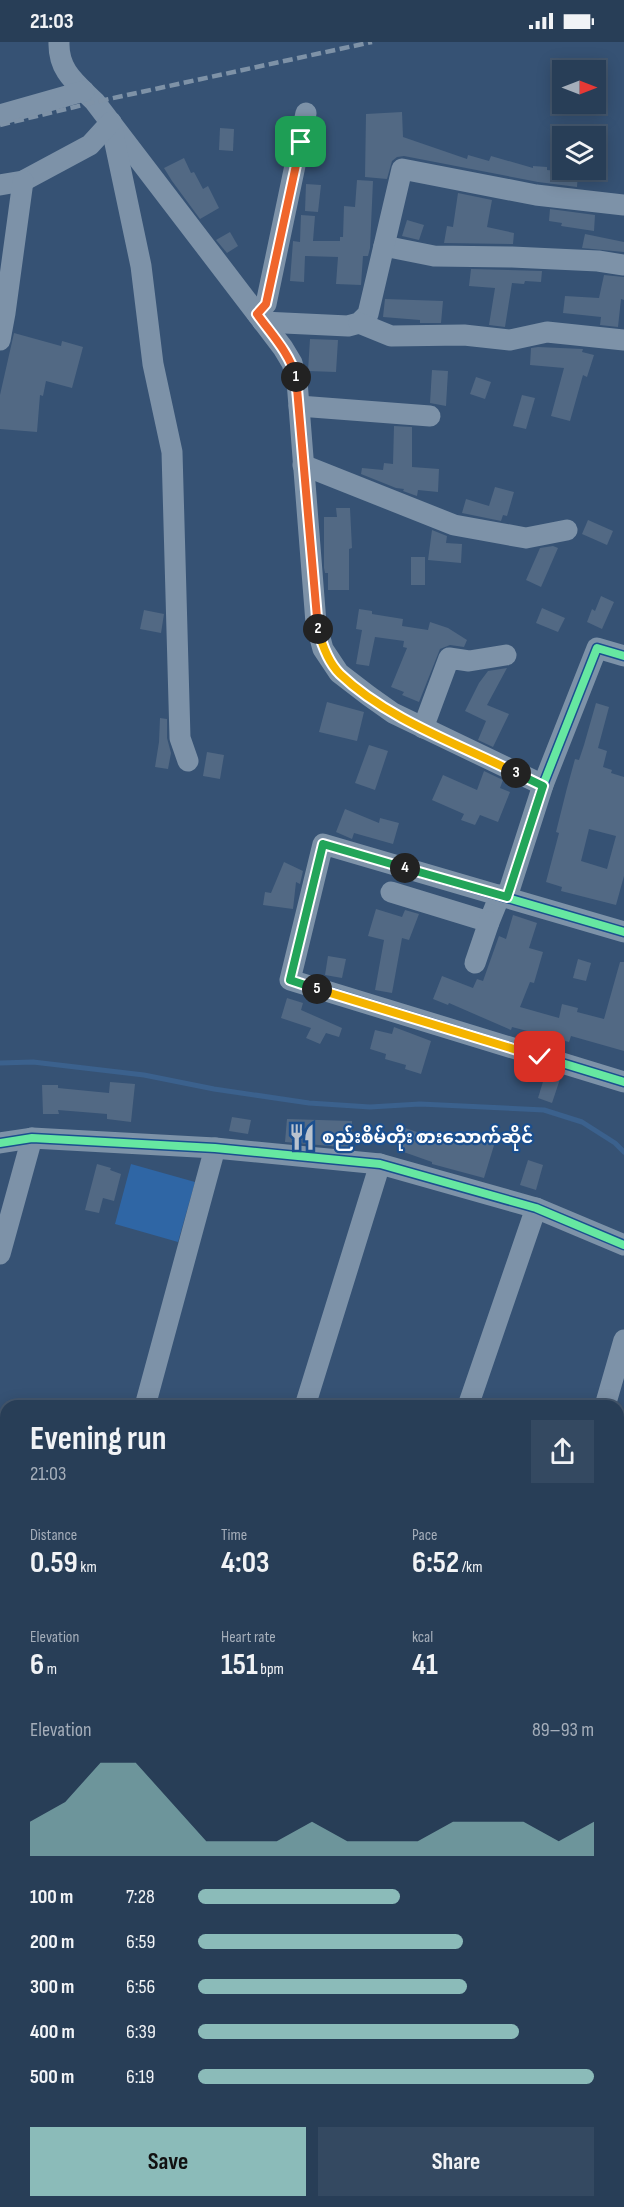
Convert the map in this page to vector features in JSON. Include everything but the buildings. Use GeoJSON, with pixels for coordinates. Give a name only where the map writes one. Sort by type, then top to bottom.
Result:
{"type":"FeatureCollection","features":[{"type":"Feature","properties":{"kind":"street"},"geometry":{"type":"LineString","coordinates":[[59,42],[59,51],[66,74],[95,102],[111,122],[292,363],[297,381],[316,623],[323,649],[339,673],[393,713],[543,786]]}},
{"type":"Feature","properties":{"kind":"street"},"geometry":{"type":"LineString","coordinates":[[0,115],[84,91]]}},
{"type":"Feature","properties":{"kind":"street"},"geometry":{"type":"LineString","coordinates":[[260,318],[266,304],[306,113]]}},
{"type":"Feature","properties":{"kind":"street"},"geometry":{"type":"LineString","coordinates":[[0,185],[23,181],[90,145],[111,122]]}},
{"type":"Feature","properties":{"kind":"street"},"geometry":{"type":"LineString","coordinates":[[111,122],[141,266],[153,364],[172,452],[180,738],[188,761]]}},
{"type":"Feature","properties":{"kind":"street"},"geometry":{"type":"LineString","coordinates":[[260,318],[348,326],[359,323],[368,314],[402,169],[536,195],[624,205]]}},
{"type":"Feature","properties":{"kind":"street"},"geometry":{"type":"LineString","coordinates":[[0,340],[23,181]]}},
{"type":"Feature","properties":{"kind":"street"},"geometry":{"type":"LineString","coordinates":[[384,246],[434,256],[598,261],[624,265]]}},
{"type":"Feature","properties":{"kind":"street"},"geometry":{"type":"LineString","coordinates":[[359,323],[391,336],[464,335],[510,340],[547,332],[624,340]]}},
{"type":"Feature","properties":{"kind":"street"},"geometry":{"type":"LineString","coordinates":[[299,406],[430,416]]}},
{"type":"Feature","properties":{"kind":"street"},"geometry":{"type":"LineString","coordinates":[[303,465],[454,525],[526,538],[567,530]]}},
{"type":"Feature","properties":{"kind":"street"},"geometry":{"type":"LineString","coordinates":[[475,963],[489,922],[503,896],[597,648],[624,656]]}},
{"type":"Feature","properties":{"kind":"street"},"geometry":{"type":"LineString","coordinates":[[423,728],[449,658],[470,661],[506,656]]}},
{"type":"Feature","properties":{"kind":"street"},"geometry":{"type":"LineString","coordinates":[[624,930],[323,844],[290,980],[624,1082]]}},
{"type":"Feature","properties":{"kind":"street"},"geometry":{"type":"LineString","coordinates":[[391,892],[489,922]]}},
{"type":"Feature","properties":{"kind":"street"},"geometry":{"type":"LineString","coordinates":[[0,1254],[32,1138]]}},
{"type":"Feature","properties":{"kind":"street"},"geometry":{"type":"LineString","coordinates":[[0,1143],[32,1138],[215,1148],[381,1164],[536,1208],[624,1245]]}},
{"type":"Feature","properties":{"kind":"street"},"geometry":{"type":"LineString","coordinates":[[147,1400],[215,1148]]}},
{"type":"Feature","properties":{"kind":"street"},"geometry":{"type":"LineString","coordinates":[[307,1400],[381,1164]]}},
{"type":"Feature","properties":{"kind":"street"},"geometry":{"type":"LineString","coordinates":[[470,1400],[536,1208]]}},
{"type":"Feature","properties":{"kind":"street"},"geometry":{"type":"LineString","coordinates":[[608,1400],[619,1375],[624,1340]]}},
{"type":"Feature","properties":{"kind":"shaded area"},"geometry":{"type":"Polygon","coordinates":[[[131,1164],[195,1182],[178,1242],[115,1224],[131,1164]]]}},
{"type":"Feature","properties":{"kind":"waterway"},"geometry":{"type":"LineString","coordinates":[[0,1063],[33,1062],[144,1075],[214,1089],[309,1103],[370,1107],[420,1104],[544,1110],[582,1122],[615,1143],[624,1152]]}},
{"type":"Feature","properties":{"kind":"railway"},"geometry":{"type":"LineString","coordinates":[[0,125],[372,42]]}},
{"type":"Feature","properties":{"kind":"cycle path"},"geometry":{"type":"LineString","coordinates":[[507,897],[543,785],[597,648],[624,656]]}},
{"type":"Feature","properties":{"kind":"cycle path"},"geometry":{"type":"LineString","coordinates":[[624,932],[323,844],[290,980],[624,1082]]}},
{"type":"Feature","properties":{"kind":"cycle path"},"geometry":{"type":"LineString","coordinates":[[0,1143],[32,1138],[215,1148],[380,1164],[536,1208],[624,1245]]}},
{"type":"Feature","properties":{"kind":"place","name":"စည်းစိမ်တိုး စားသောက်ဆိုင်"},"geometry":{"type":"Point","coordinates":[302,1137]}},
{"type":"Feature","properties":{"kind":"route"},"geometry":{"type":"LineString","coordinates":[[301,142],[266,304],[257,314],[292,363],[297,381],[316,623],[323,649],[339,673],[393,713],[543,786],[507,897],[323,844],[290,980],[540,1057]]}}]}
